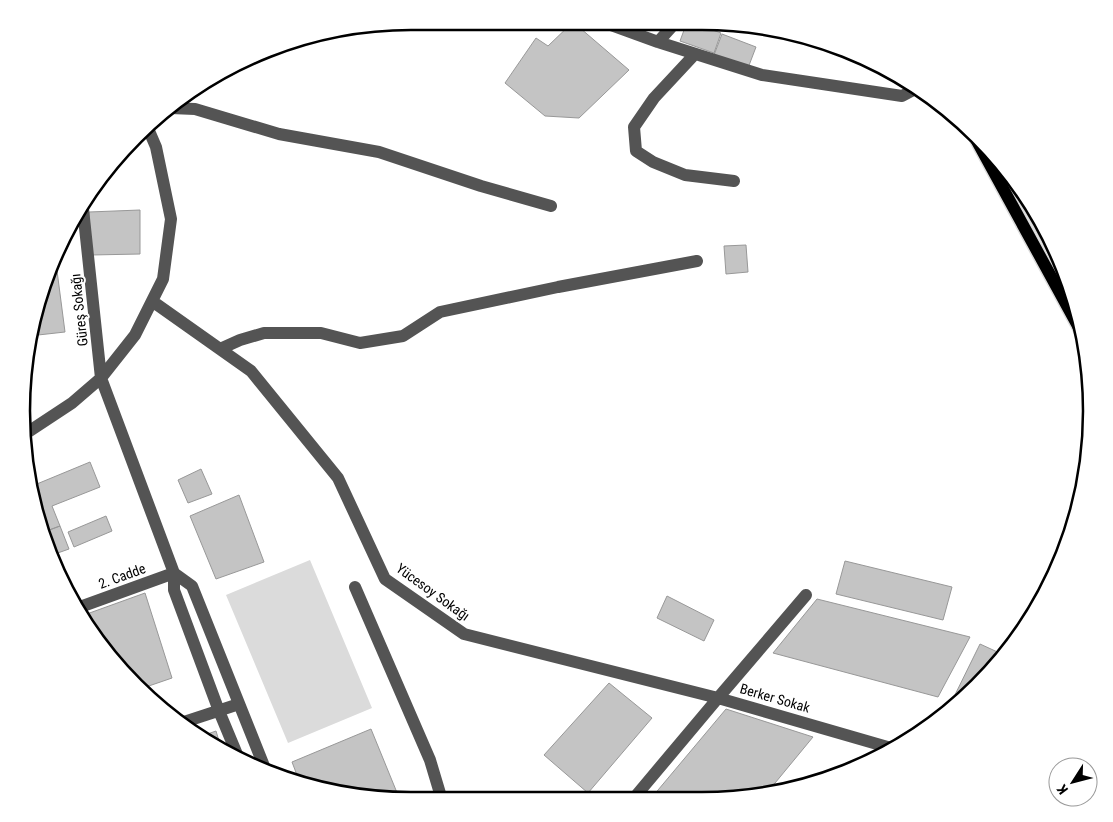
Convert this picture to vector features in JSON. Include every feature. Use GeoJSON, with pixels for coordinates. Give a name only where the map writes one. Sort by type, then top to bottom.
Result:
{"type":"FeatureCollection","features":[{"type":"Feature","properties":{"kind":"main road"},"geometry":{"type":"LineString","coordinates":[[985,157],[1070,310]]}},
{"type":"Feature","properties":{"kind":"street"},"geometry":{"type":"LineString","coordinates":[[625,30],[762,75],[902,96],[910,92]]}},
{"type":"Feature","properties":{"kind":"street"},"geometry":{"type":"LineString","coordinates":[[658,42],[669,30]]}},
{"type":"Feature","properties":{"kind":"street"},"geometry":{"type":"LineString","coordinates":[[695,54],[654,98],[634,127],[636,151],[652,162],[685,175],[734,182]]}},
{"type":"Feature","properties":{"kind":"street"},"geometry":{"type":"LineString","coordinates":[[180,108],[195,108],[279,134],[379,152],[480,186],[551,206]]}},
{"type":"Feature","properties":{"kind":"street"},"geometry":{"type":"LineString","coordinates":[[31,430],[72,403],[101,378],[135,335],[163,279],[171,220],[156,147],[151,134]]}},
{"type":"Feature","properties":{"kind":"street","name":"Güreş Sokağı"},"geometry":{"type":"LineString","coordinates":[[84,215],[101,378],[174,573],[174,590],[235,749]]}},
{"type":"Feature","properties":{"kind":"street"},"geometry":{"type":"LineString","coordinates":[[220,349],[240,340],[264,333],[321,334],[360,343],[403,336],[440,312],[696,261]]}},
{"type":"Feature","properties":{"kind":"street","name":"Yücesoy Sokağı"},"geometry":{"type":"LineString","coordinates":[[152,301],[251,371],[338,478],[385,579],[464,634],[718,698]]}},
{"type":"Feature","properties":{"kind":"street"},"geometry":{"type":"LineString","coordinates":[[174,573],[192,586],[262,762]]}},
{"type":"Feature","properties":{"kind":"street","name":"2. Cadde"},"geometry":{"type":"LineString","coordinates":[[83,606],[174,573]]}},
{"type":"Feature","properties":{"kind":"street"},"geometry":{"type":"LineString","coordinates":[[355,587],[430,760],[440,792]]}},
{"type":"Feature","properties":{"kind":"street"},"geometry":{"type":"LineString","coordinates":[[718,698],[806,595]]}},
{"type":"Feature","properties":{"kind":"street","name":"Berker Sokak"},"geometry":{"type":"LineString","coordinates":[[639,792],[718,698],[884,746]]}},
{"type":"Feature","properties":{"kind":"street"},"geometry":{"type":"LineString","coordinates":[[189,720],[238,704]]}},
{"type":"Feature","properties":{"kind":"shaded area"},"geometry":{"type":"Polygon","coordinates":[[[1011,188],[1044,242],[1055,267],[1011,188]]]}},
{"type":"Feature","properties":{"kind":"shaded area"},"geometry":{"type":"Polygon","coordinates":[[[310,560],[372,708],[288,743],[226,595],[310,560]]]}},
{"type":"Feature","properties":{"kind":"building"},"geometry":{"type":"Polygon","coordinates":[[[565,30],[582,30],[629,70],[579,118],[545,116],[505,83],[536,38],[548,46],[565,30]]]}},
{"type":"Feature","properties":{"kind":"building"},"geometry":{"type":"Polygon","coordinates":[[[684,30],[714,30],[721,33],[714,53],[680,41],[684,30]]]}},
{"type":"Feature","properties":{"kind":"building"},"geometry":{"type":"Polygon","coordinates":[[[722,34],[756,47],[748,68],[714,55],[722,34]]]}},
{"type":"Feature","properties":{"kind":"building"},"geometry":{"type":"Polygon","coordinates":[[[140,210],[140,254],[91,255],[89,212],[140,210]]]}},
{"type":"Feature","properties":{"kind":"building"},"geometry":{"type":"Polygon","coordinates":[[[746,245],[748,272],[726,274],[724,246],[746,245]]]}},
{"type":"Feature","properties":{"kind":"building"},"geometry":{"type":"Polygon","coordinates":[[[57,270],[65,332],[37,335],[57,270]]]}},
{"type":"Feature","properties":{"kind":"building"},"geometry":{"type":"Polygon","coordinates":[[[90,462],[100,487],[52,506],[60,526],[49,530],[37,484],[90,462]]]}},
{"type":"Feature","properties":{"kind":"building"},"geometry":{"type":"Polygon","coordinates":[[[201,469],[212,494],[188,503],[178,480],[201,469]]]}},
{"type":"Feature","properties":{"kind":"building"},"geometry":{"type":"Polygon","coordinates":[[[239,495],[264,562],[216,579],[190,516],[239,495]]]}},
{"type":"Feature","properties":{"kind":"building"},"geometry":{"type":"Polygon","coordinates":[[[106,516],[112,531],[74,547],[68,532],[106,516]]]}},
{"type":"Feature","properties":{"kind":"building"},"geometry":{"type":"Polygon","coordinates":[[[60,526],[69,549],[58,553],[49,530],[60,526]]]}},
{"type":"Feature","properties":{"kind":"building"},"geometry":{"type":"Polygon","coordinates":[[[845,561],[952,587],[943,620],[836,594],[845,561]]]}},
{"type":"Feature","properties":{"kind":"building"},"geometry":{"type":"Polygon","coordinates":[[[145,593],[172,678],[148,686],[109,643],[88,614],[145,593]]]}},
{"type":"Feature","properties":{"kind":"building"},"geometry":{"type":"Polygon","coordinates":[[[667,596],[714,620],[704,641],[657,618],[667,596]]]}},
{"type":"Feature","properties":{"kind":"building"},"geometry":{"type":"Polygon","coordinates":[[[817,599],[970,637],[938,697],[773,653],[817,599]]]}},
{"type":"Feature","properties":{"kind":"building"},"geometry":{"type":"Polygon","coordinates":[[[980,644],[997,652],[971,680],[955,695],[980,644]]]}},
{"type":"Feature","properties":{"kind":"building"},"geometry":{"type":"Polygon","coordinates":[[[609,683],[652,718],[589,792],[544,755],[609,683]]]}},
{"type":"Feature","properties":{"kind":"building"},"geometry":{"type":"Polygon","coordinates":[[[726,709],[813,737],[773,785],[727,791],[656,792],[726,709]]]}},
{"type":"Feature","properties":{"kind":"building"},"geometry":{"type":"Polygon","coordinates":[[[371,729],[396,791],[361,789],[312,779],[297,774],[292,762],[371,729]]]}},
{"type":"Feature","properties":{"kind":"building"},"geometry":{"type":"Polygon","coordinates":[[[216,731],[219,740],[208,734],[216,731]]]}}]}
